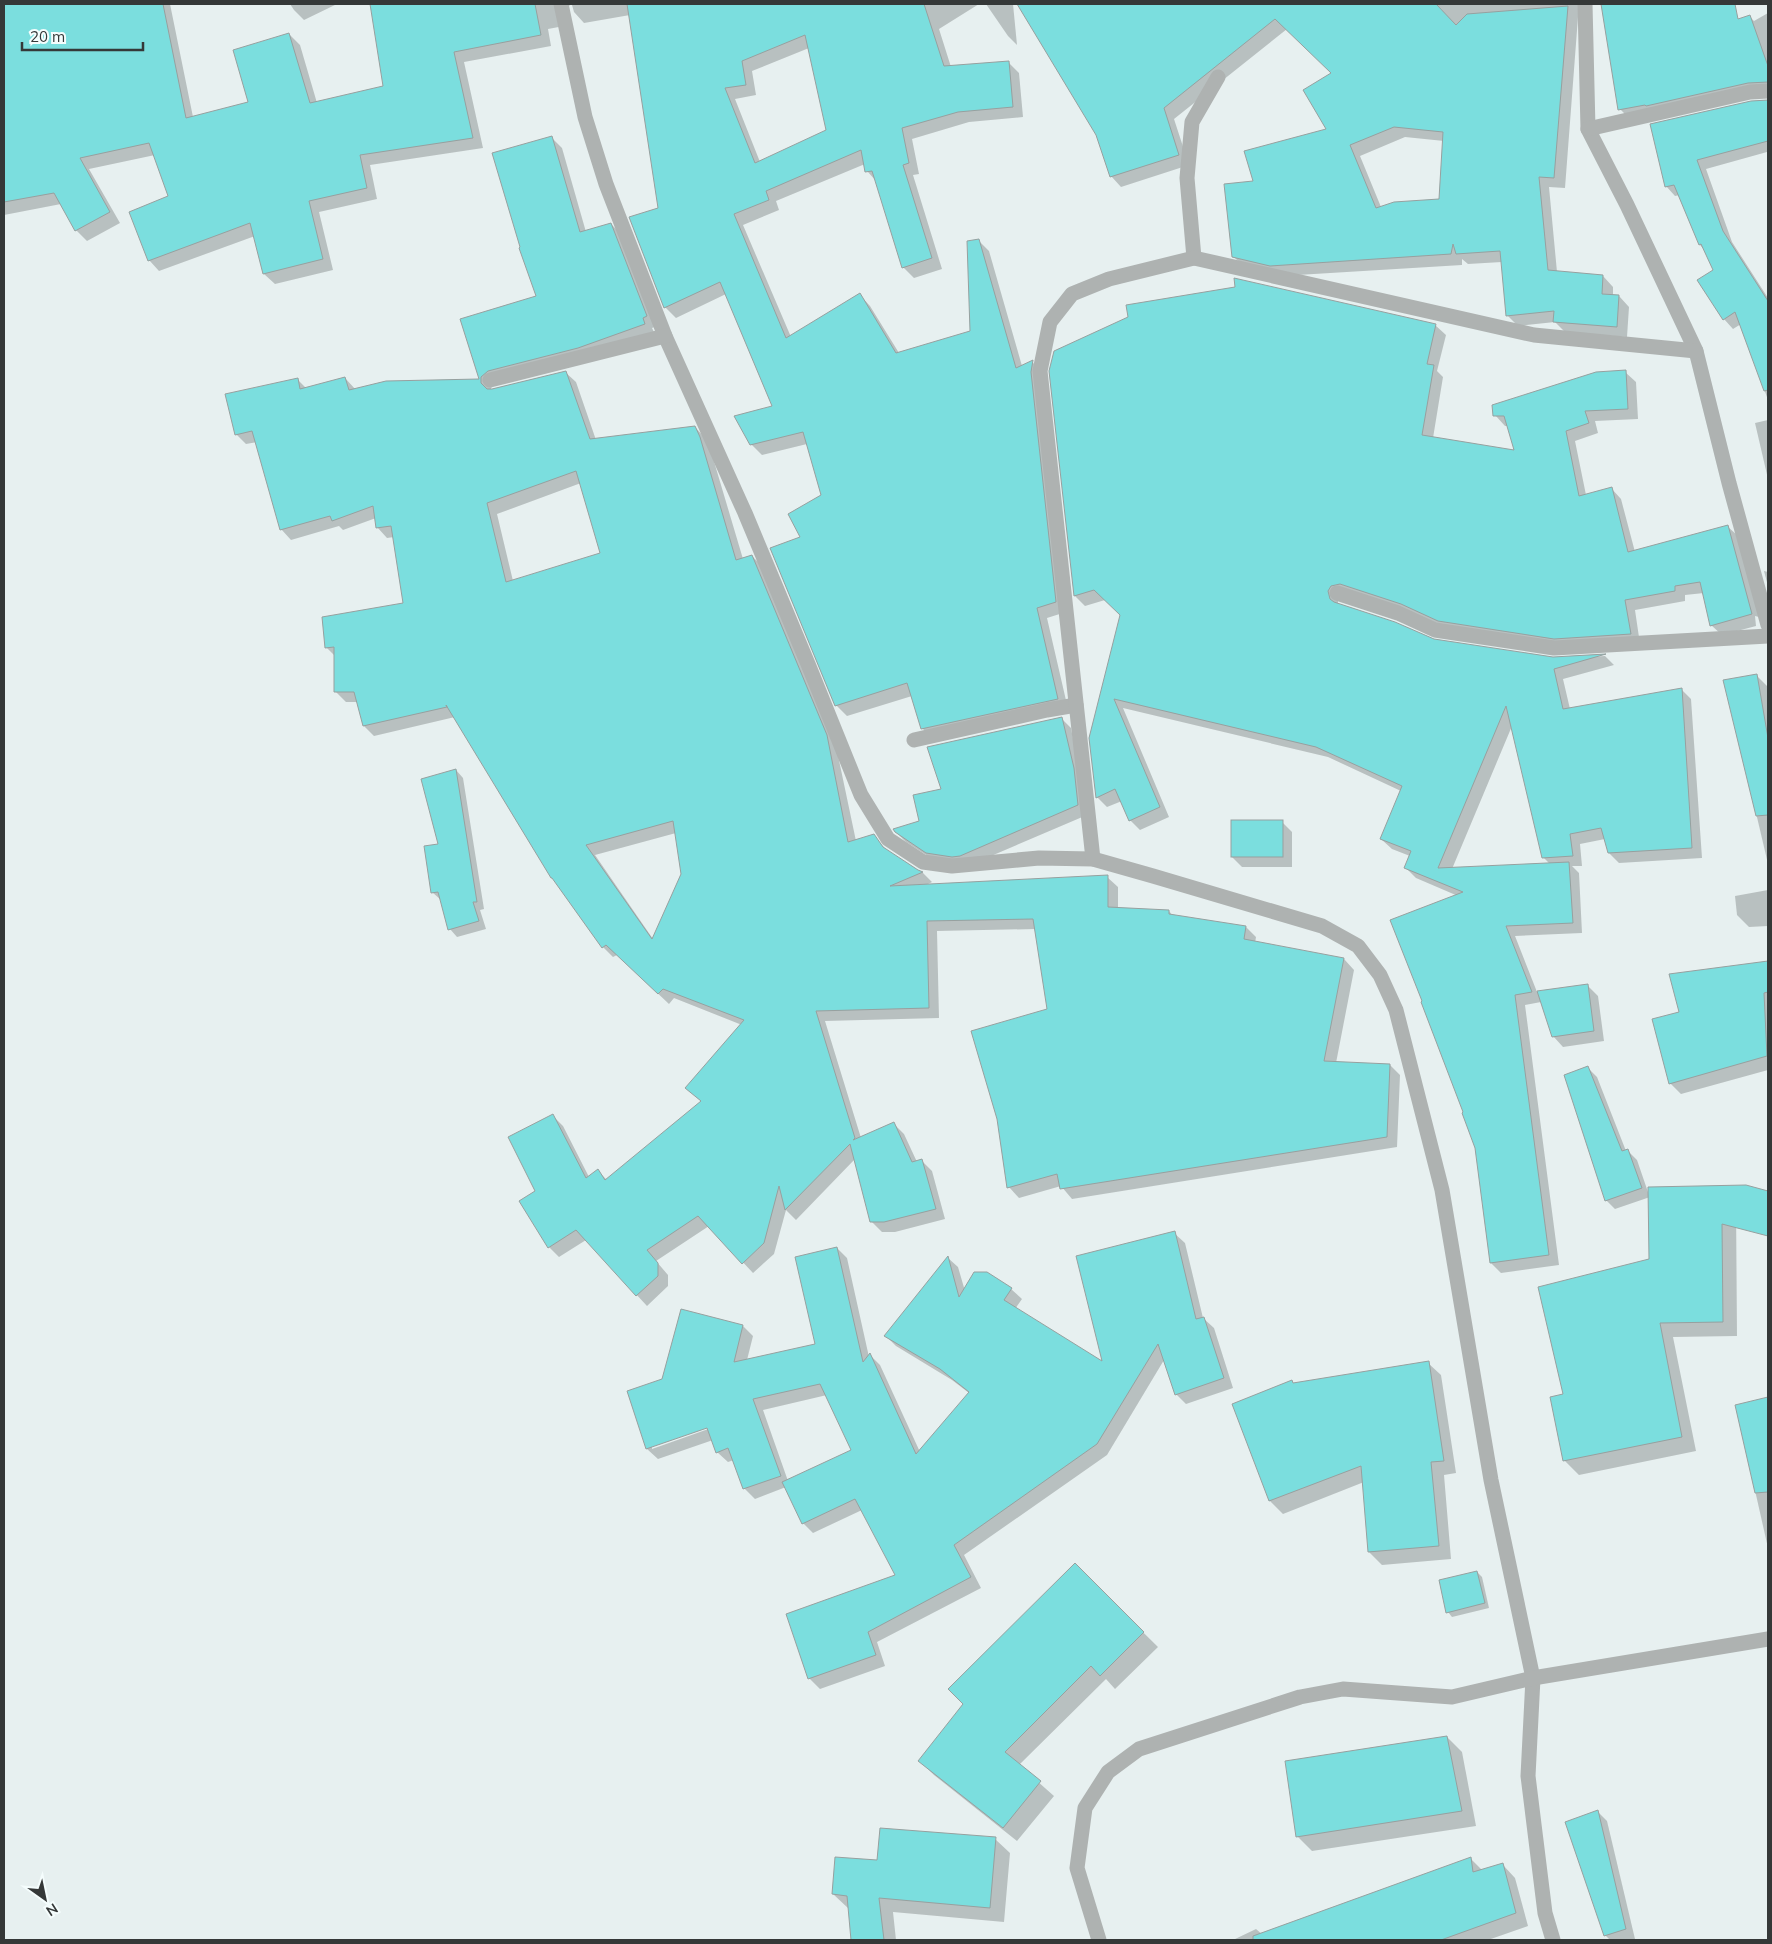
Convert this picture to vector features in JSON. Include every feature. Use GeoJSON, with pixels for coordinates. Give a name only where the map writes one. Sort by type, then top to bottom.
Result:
{"type":"FeatureCollection","features":[{"type":"Feature","properties":{"kind":"street"},"geometry":{"type":"LineString","coordinates":[[561,4],[585,117],[606,184],[665,336],[745,513],[861,795],[888,839],[922,862],[952,866],[1039,858],[1093,859],[1322,926],[1358,946],[1380,975],[1396,1010],[1442,1190],[1491,1480],[1533,1678],[1528,1776],[1544,1913],[1553,1940]]}},
{"type":"Feature","properties":{"kind":"street"},"geometry":{"type":"LineString","coordinates":[[1584,4],[1588,129],[1627,205],[1696,351],[1729,483],[1768,625]]}},
{"type":"Feature","properties":{"kind":"street"},"geometry":{"type":"LineString","coordinates":[[1194,258],[1187,178],[1192,122],[1218,77]]}},
{"type":"Feature","properties":{"kind":"street"},"geometry":{"type":"LineString","coordinates":[[1588,129],[1750,92],[1768,91]]}},
{"type":"Feature","properties":{"kind":"street"},"geometry":{"type":"LineString","coordinates":[[1093,859],[1040,371],[1050,322],[1072,294],[1109,279],[1194,258],[1534,336],[1696,351]]}},
{"type":"Feature","properties":{"kind":"street"},"geometry":{"type":"LineString","coordinates":[[490,380],[665,336]]}},
{"type":"Feature","properties":{"kind":"street"},"geometry":{"type":"LineString","coordinates":[[1337,593],[1398,613],[1435,630],[1554,648],[1768,636]]}},
{"type":"Feature","properties":{"kind":"street"},"geometry":{"type":"LineString","coordinates":[[914,740],[1047,710],[1076,706]]}},
{"type":"Feature","properties":{"kind":"street"},"geometry":{"type":"LineString","coordinates":[[1098,1940],[1077,1868],[1085,1808],[1108,1772],[1139,1748],[1300,1697],[1343,1689],[1394,1691],[1452,1697],[1533,1678],[1768,1639]]}},
{"type":"Feature","properties":{"kind":"building"},"geometry":{"type":"Polygon","coordinates":[[[4,4],[163,4],[186,118],[248,102],[233,50],[289,33],[310,103],[383,86],[370,4],[535,4],[541,35],[454,52],[473,138],[360,155],[367,188],[309,201],[323,259],[263,274],[250,223],[148,261],[129,212],[168,196],[149,143],[80,158],[110,212],[75,231],[54,193],[4,202],[4,4]]]}},
{"type":"Feature","properties":{"kind":"building"},"geometry":{"type":"Polygon","coordinates":[[[627,4],[924,4],[944,66],[1009,61],[1013,107],[958,112],[902,128],[909,163],[903,165],[932,258],[902,268],[872,171],[865,172],[861,150],[766,191],[769,200],[734,214],[786,338],[860,293],[896,353],[970,331],[967,241],[979,239],[1016,368],[1033,360],[1031,372],[1056,602],[1037,608],[1058,699],[921,729],[907,683],[835,706],[770,548],[800,537],[788,514],[821,495],[803,432],[750,445],[734,416],[772,406],[720,282],[664,308],[629,217],[658,208],[627,4]],[[805,35],[742,61],[746,85],[725,88],[755,163],[826,130],[805,35]]]}},
{"type":"Feature","properties":{"kind":"building"},"geometry":{"type":"Polygon","coordinates":[[[1017,4],[1436,4],[1456,25],[1467,14],[1568,6],[1554,178],[1539,177],[1548,270],[1603,275],[1602,294],[1619,295],[1617,327],[1553,322],[1554,311],[1506,316],[1500,251],[1456,254],[1453,244],[1451,254],[1270,266],[1232,257],[1224,184],[1253,181],[1244,151],[1326,129],[1303,90],[1331,73],[1275,19],[1164,108],[1179,155],[1110,177],[1096,135],[1017,4]],[[1394,127],[1350,145],[1376,208],[1394,202],[1439,199],[1443,132],[1394,127]]]}},
{"type":"Feature","properties":{"kind":"building"},"geometry":{"type":"Polygon","coordinates":[[[1601,4],[1735,4],[1738,19],[1750,15],[1768,66],[1768,82],[1748,83],[1646,106],[1618,110],[1601,4]]]}},
{"type":"Feature","properties":{"kind":"building"},"geometry":{"type":"Polygon","coordinates":[[[1768,100],[1768,141],[1697,160],[1723,231],[1768,301],[1768,390],[1764,391],[1735,312],[1723,320],[1697,280],[1713,270],[1701,244],[1699,245],[1674,185],[1665,187],[1650,124],[1751,101],[1768,100]]]}},
{"type":"Feature","properties":{"kind":"building"},"geometry":{"type":"Polygon","coordinates":[[[552,136],[580,232],[611,223],[647,316],[643,318],[645,324],[578,348],[488,371],[481,377],[481,383],[487,389],[492,389],[566,371],[590,439],[695,426],[700,437],[736,560],[752,555],[827,735],[848,842],[874,834],[883,847],[923,872],[890,886],[1108,875],[1108,907],[1169,910],[1169,914],[1246,926],[1244,939],[1344,958],[1324,1061],[1390,1064],[1387,1137],[1060,1189],[1057,1174],[1007,1188],[997,1119],[971,1031],[1047,1009],[1033,919],[927,921],[929,1008],[816,1011],[855,1138],[853,1140],[894,1122],[912,1162],[922,1159],[936,1209],[884,1222],[870,1222],[850,1144],[785,1210],[779,1186],[764,1243],[742,1264],[698,1216],[647,1250],[658,1263],[658,1276],[636,1296],[576,1230],[548,1248],[519,1201],[535,1191],[508,1137],[553,1114],[586,1178],[598,1169],[605,1180],[701,1101],[685,1088],[744,1020],[663,989],[658,994],[606,945],[602,948],[551,878],[446,705],[447,707],[363,726],[354,692],[334,692],[334,647],[325,648],[322,617],[403,603],[391,526],[376,528],[373,506],[332,521],[330,516],[280,530],[252,431],[235,435],[225,394],[298,378],[300,389],[345,377],[349,390],[386,381],[479,379],[460,319],[536,296],[519,248],[492,153],[552,136]],[[576,471],[487,503],[506,582],[600,553],[576,471]],[[673,821],[586,845],[652,939],[681,874],[673,821]]]}},
{"type":"Feature","properties":{"kind":"building"},"geometry":{"type":"Polygon","coordinates":[[[1234,278],[1436,324],[1427,364],[1434,365],[1422,435],[1514,450],[1504,416],[1493,416],[1492,405],[1596,372],[1626,370],[1628,409],[1585,411],[1589,423],[1566,431],[1579,496],[1612,487],[1628,552],[1728,525],[1752,614],[1710,626],[1700,582],[1675,586],[1675,591],[1625,600],[1631,634],[1554,639],[1438,621],[1401,604],[1340,584],[1331,586],[1328,591],[1330,599],[1334,602],[1395,622],[1434,639],[1553,657],[1606,654],[1554,669],[1563,709],[1682,688],[1692,848],[1608,853],[1601,828],[1570,834],[1573,856],[1542,858],[1506,706],[1438,868],[1569,862],[1573,923],[1506,926],[1532,992],[1515,995],[1549,1255],[1490,1263],[1475,1148],[1422,1001],[1390,920],[1463,892],[1404,868],[1411,851],[1380,839],[1402,786],[1316,747],[1114,699],[1160,807],[1129,821],[1115,789],[1096,798],[1089,738],[1120,615],[1094,590],[1074,596],[1049,371],[1054,351],[1128,317],[1126,305],[1235,287],[1234,278]]]}},
{"type":"Feature","properties":{"kind":"building"},"geometry":{"type":"Polygon","coordinates":[[[1757,674],[1768,738],[1768,815],[1756,816],[1723,680],[1757,674]]]}},
{"type":"Feature","properties":{"kind":"building"},"geometry":{"type":"Polygon","coordinates":[[[1062,717],[1074,768],[1078,805],[960,856],[952,857],[926,853],[895,832],[893,829],[919,821],[913,795],[941,789],[927,747],[1062,717]]]}},
{"type":"Feature","properties":{"kind":"building"},"geometry":{"type":"Polygon","coordinates":[[[456,769],[477,902],[473,902],[479,921],[448,930],[438,892],[431,893],[424,846],[438,844],[421,779],[456,769]]]}},
{"type":"Feature","properties":{"kind":"building"},"geometry":{"type":"Polygon","coordinates":[[[1231,820],[1283,820],[1283,857],[1231,857],[1231,820]]]}},
{"type":"Feature","properties":{"kind":"building"},"geometry":{"type":"Polygon","coordinates":[[[1768,961],[1768,992],[1764,993],[1767,1056],[1669,1084],[1652,1019],[1679,1012],[1669,974],[1768,961]]]}},
{"type":"Feature","properties":{"kind":"building"},"geometry":{"type":"Polygon","coordinates":[[[1588,984],[1594,1031],[1552,1037],[1537,991],[1588,984]]]}},
{"type":"Feature","properties":{"kind":"building"},"geometry":{"type":"Polygon","coordinates":[[[1588,1066],[1622,1151],[1628,1149],[1642,1188],[1605,1201],[1564,1075],[1588,1066]]]}},
{"type":"Feature","properties":{"kind":"building"},"geometry":{"type":"Polygon","coordinates":[[[1746,1185],[1768,1191],[1768,1236],[1722,1224],[1723,1322],[1660,1323],[1682,1437],[1563,1461],[1550,1397],[1563,1394],[1538,1287],[1649,1259],[1648,1187],[1746,1185]]]}},
{"type":"Feature","properties":{"kind":"building"},"geometry":{"type":"Polygon","coordinates":[[[1175,1231],[1196,1319],[1204,1317],[1224,1378],[1175,1395],[1158,1344],[1097,1444],[954,1545],[971,1577],[868,1632],[876,1655],[808,1679],[786,1614],[895,1575],[855,1499],[802,1524],[782,1482],[851,1450],[820,1384],[753,1399],[781,1476],[743,1489],[728,1448],[716,1453],[707,1428],[646,1449],[627,1391],[662,1379],[681,1309],[743,1325],[734,1362],[815,1344],[795,1257],[837,1247],[863,1362],[870,1353],[916,1454],[969,1392],[940,1369],[884,1336],[948,1256],[959,1297],[974,1272],[987,1272],[1012,1288],[1004,1300],[1102,1361],[1076,1256],[1175,1231]]]}},
{"type":"Feature","properties":{"kind":"building"},"geometry":{"type":"Polygon","coordinates":[[[1429,1361],[1444,1461],[1431,1462],[1439,1546],[1368,1552],[1361,1466],[1269,1501],[1232,1404],[1292,1380],[1293,1383],[1429,1361]]]}},
{"type":"Feature","properties":{"kind":"building"},"geometry":{"type":"Polygon","coordinates":[[[1768,1397],[1768,1492],[1755,1493],[1735,1405],[1768,1397]]]}},
{"type":"Feature","properties":{"kind":"building"},"geometry":{"type":"Polygon","coordinates":[[[1075,1563],[1144,1632],[1100,1676],[1091,1666],[1005,1752],[1041,1781],[1003,1828],[918,1761],[963,1704],[948,1689],[1075,1563]]]}},
{"type":"Feature","properties":{"kind":"building"},"geometry":{"type":"Polygon","coordinates":[[[1477,1571],[1485,1603],[1446,1613],[1439,1580],[1477,1571]]]}},
{"type":"Feature","properties":{"kind":"building"},"geometry":{"type":"Polygon","coordinates":[[[1447,1736],[1462,1811],[1296,1837],[1285,1761],[1447,1736]]]}},
{"type":"Feature","properties":{"kind":"building"},"geometry":{"type":"Polygon","coordinates":[[[1598,1810],[1626,1929],[1604,1936],[1565,1822],[1598,1810]]]}},
{"type":"Feature","properties":{"kind":"building"},"geometry":{"type":"Polygon","coordinates":[[[880,1828],[996,1837],[990,1908],[879,1898],[884,1940],[851,1940],[847,1896],[832,1894],[835,1857],[877,1860],[880,1828]]]}},
{"type":"Feature","properties":{"kind":"building"},"geometry":{"type":"Polygon","coordinates":[[[1471,1857],[1473,1872],[1503,1863],[1516,1913],[1441,1940],[1253,1940],[1253,1936],[1471,1857]]]}}]}
